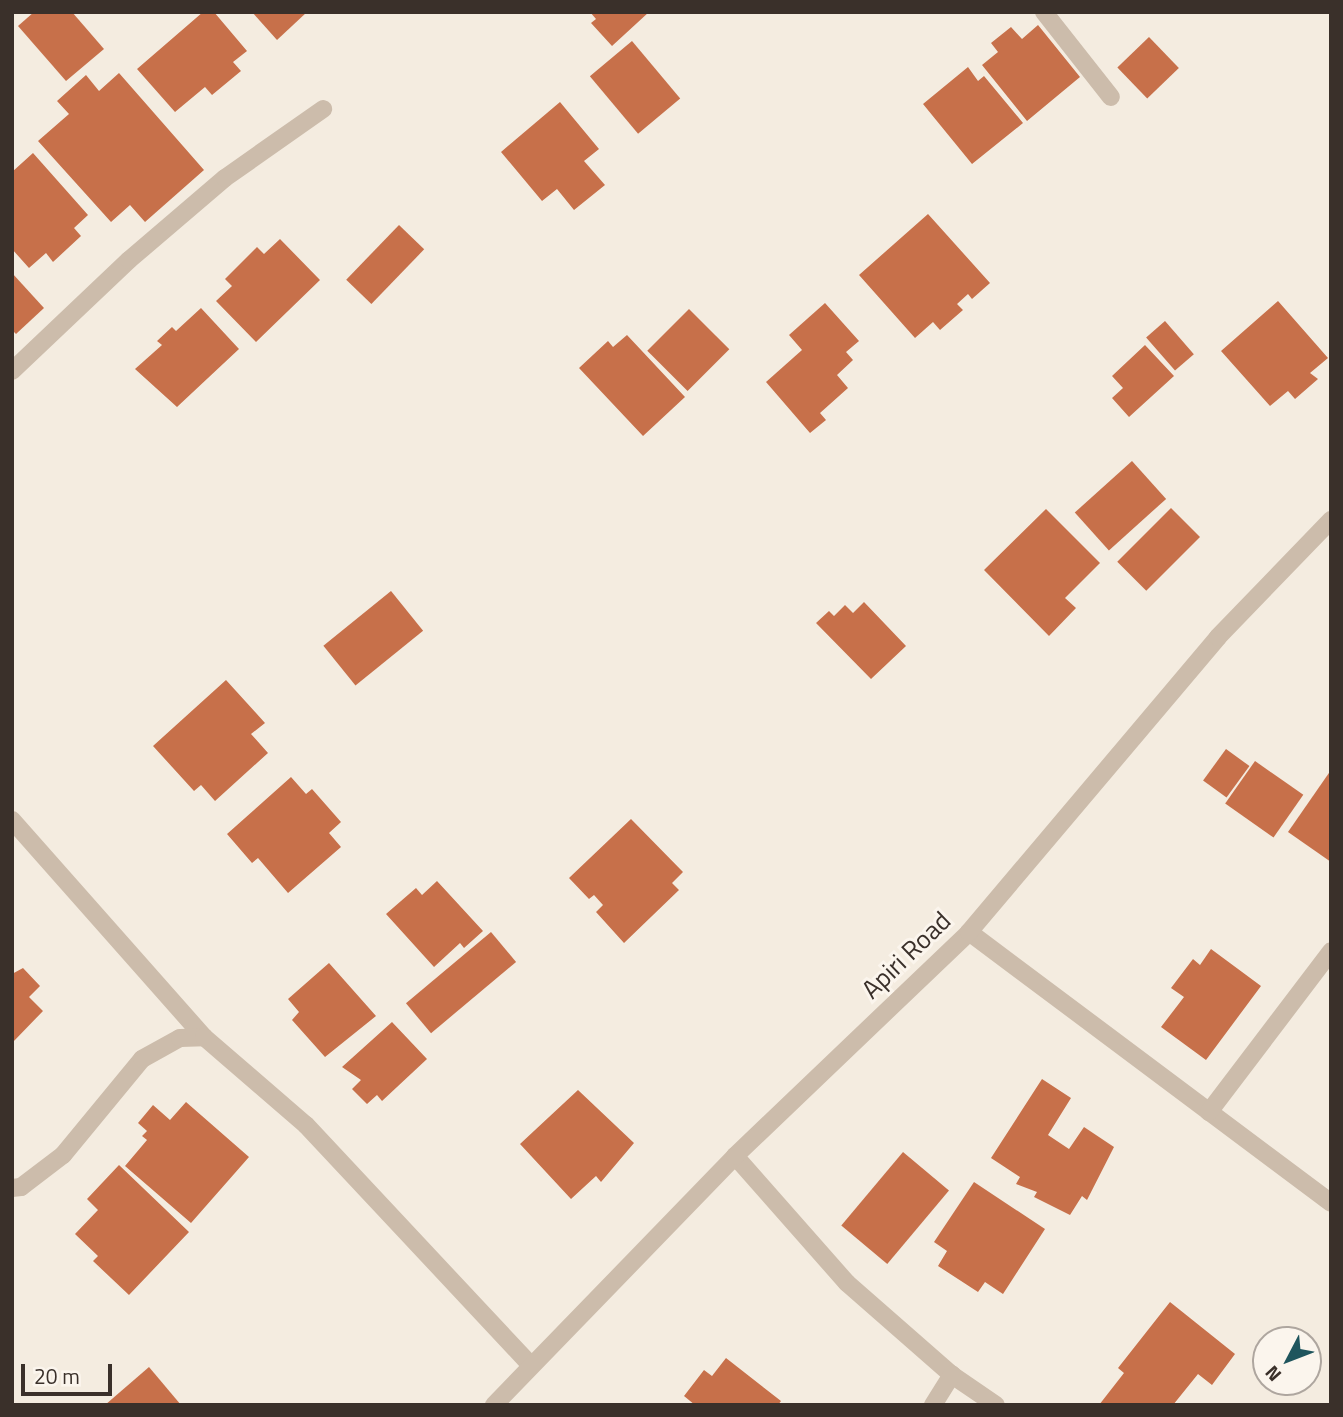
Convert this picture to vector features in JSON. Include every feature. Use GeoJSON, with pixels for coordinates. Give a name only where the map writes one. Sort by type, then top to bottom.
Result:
{"type":"FeatureCollection","features":[{"type":"Feature","properties":{"kind":"street"},"geometry":{"type":"LineString","coordinates":[[1044,12],[1111,97]]}},
{"type":"Feature","properties":{"kind":"street"},"geometry":{"type":"LineString","coordinates":[[12,371],[161,232],[225,178],[323,109]]}},
{"type":"Feature","properties":{"kind":"street","name":"Apiri Road"},"geometry":{"type":"LineString","coordinates":[[494,1405],[530,1364],[735,1156],[969,932],[1217,637],[1331,520]]}},
{"type":"Feature","properties":{"kind":"street"},"geometry":{"type":"LineString","coordinates":[[12,820],[204,1037],[306,1125],[530,1364]]}},
{"type":"Feature","properties":{"kind":"street"},"geometry":{"type":"LineString","coordinates":[[969,932],[1331,1203]]}},
{"type":"Feature","properties":{"kind":"street"},"geometry":{"type":"LineString","coordinates":[[1209,1112],[1331,951]]}},
{"type":"Feature","properties":{"kind":"street"},"geometry":{"type":"LineString","coordinates":[[12,1188],[21,1187],[62,1155],[142,1059],[180,1038],[204,1037]]}},
{"type":"Feature","properties":{"kind":"street"},"geometry":{"type":"LineString","coordinates":[[735,1156],[847,1283],[952,1375],[996,1405]]}},
{"type":"Feature","properties":{"kind":"street"},"geometry":{"type":"LineString","coordinates":[[933,1405],[952,1375]]}},
{"type":"Feature","properties":{"kind":"building"},"geometry":{"type":"Polygon","coordinates":[[[34,12],[72,12],[104,49],[66,81],[18,26],[34,12]]]}},
{"type":"Feature","properties":{"kind":"building"},"geometry":{"type":"Polygon","coordinates":[[[203,12],[214,12],[247,51],[233,62],[241,71],[212,95],[205,87],[175,112],[137,69],[203,12]]]}},
{"type":"Feature","properties":{"kind":"building"},"geometry":{"type":"Polygon","coordinates":[[[252,12],[307,12],[277,40],[252,12]]]}},
{"type":"Feature","properties":{"kind":"building"},"geometry":{"type":"Polygon","coordinates":[[[590,12],[649,12],[612,46],[591,23],[596,19],[590,12]]]}},
{"type":"Feature","properties":{"kind":"building"},"geometry":{"type":"Polygon","coordinates":[[[1038,25],[1080,77],[1027,121],[982,65],[998,52],[991,43],[1011,27],[1022,39],[1038,25]]]}},
{"type":"Feature","properties":{"kind":"building"},"geometry":{"type":"Polygon","coordinates":[[[1149,37],[1179,68],[1147,98],[1117,68],[1149,37]]]}},
{"type":"Feature","properties":{"kind":"building"},"geometry":{"type":"Polygon","coordinates":[[[632,41],[680,98],[638,134],[590,76],[632,41]]]}},
{"type":"Feature","properties":{"kind":"building"},"geometry":{"type":"Polygon","coordinates":[[[968,67],[978,81],[984,76],[1023,123],[972,164],[923,104],[968,67]]]}},
{"type":"Feature","properties":{"kind":"building"},"geometry":{"type":"Polygon","coordinates":[[[119,73],[204,170],[145,222],[130,205],[111,222],[38,141],[69,114],[57,101],[86,75],[99,91],[119,73]]]}},
{"type":"Feature","properties":{"kind":"building"},"geometry":{"type":"Polygon","coordinates":[[[560,102],[599,149],[584,161],[605,185],[574,210],[557,189],[542,201],[501,152],[560,102]]]}},
{"type":"Feature","properties":{"kind":"building"},"geometry":{"type":"Polygon","coordinates":[[[33,153],[88,215],[74,228],[81,236],[53,262],[46,253],[29,268],[12,249],[12,172],[33,153]]]}},
{"type":"Feature","properties":{"kind":"building"},"geometry":{"type":"Polygon","coordinates":[[[928,214],[990,283],[972,299],[968,294],[957,304],[963,310],[940,330],[933,322],[915,338],[859,275],[928,214]]]}},
{"type":"Feature","properties":{"kind":"building"},"geometry":{"type":"Polygon","coordinates":[[[399,225],[424,249],[371,304],[346,280],[399,225]]]}},
{"type":"Feature","properties":{"kind":"building"},"geometry":{"type":"Polygon","coordinates":[[[280,239],[320,280],[256,342],[216,301],[232,286],[225,279],[257,247],[264,254],[280,239]]]}},
{"type":"Feature","properties":{"kind":"building"},"geometry":{"type":"Polygon","coordinates":[[[12,273],[44,308],[16,334],[12,330],[12,273]]]}},
{"type":"Feature","properties":{"kind":"building"},"geometry":{"type":"Polygon","coordinates":[[[1278,301],[1328,358],[1310,373],[1318,379],[1295,399],[1288,391],[1270,406],[1221,351],[1278,301]]]}},
{"type":"Feature","properties":{"kind":"building"},"geometry":{"type":"Polygon","coordinates":[[[825,303],[859,341],[846,352],[853,360],[837,375],[848,388],[820,413],[826,420],[810,433],[766,382],[802,350],[789,335],[825,303]]]}},
{"type":"Feature","properties":{"kind":"building"},"geometry":{"type":"Polygon","coordinates":[[[201,308],[239,349],[177,407],[135,369],[162,345],[157,341],[172,327],[176,331],[201,308]]]}},
{"type":"Feature","properties":{"kind":"building"},"geometry":{"type":"Polygon","coordinates":[[[689,309],[729,349],[688,391],[647,351],[689,309]]]}},
{"type":"Feature","properties":{"kind":"building"},"geometry":{"type":"Polygon","coordinates":[[[1165,321],[1194,354],[1175,371],[1146,337],[1165,321]]]}},
{"type":"Feature","properties":{"kind":"building"},"geometry":{"type":"Polygon","coordinates":[[[627,335],[685,397],[643,436],[579,368],[608,341],[613,347],[627,335]]]}},
{"type":"Feature","properties":{"kind":"building"},"geometry":{"type":"Polygon","coordinates":[[[1145,345],[1174,376],[1129,417],[1112,398],[1123,388],[1112,376],[1145,345]]]}},
{"type":"Feature","properties":{"kind":"building"},"geometry":{"type":"Polygon","coordinates":[[[1132,461],[1166,499],[1109,550],[1075,513],[1132,461]]]}},
{"type":"Feature","properties":{"kind":"building"},"geometry":{"type":"Polygon","coordinates":[[[1171,508],[1200,537],[1146,591],[1117,562],[1171,508]]]}},
{"type":"Feature","properties":{"kind":"building"},"geometry":{"type":"Polygon","coordinates":[[[1046,509],[1100,563],[1065,598],[1076,608],[1049,636],[984,570],[1046,509]]]}},
{"type":"Feature","properties":{"kind":"building"},"geometry":{"type":"Polygon","coordinates":[[[391,591],[423,631],[355,685],[323,646],[391,591]]]}},
{"type":"Feature","properties":{"kind":"building"},"geometry":{"type":"Polygon","coordinates":[[[864,602],[906,646],[871,679],[816,623],[829,611],[834,616],[845,605],[853,613],[864,602]]]}},
{"type":"Feature","properties":{"kind":"building"},"geometry":{"type":"Polygon","coordinates":[[[226,680],[265,723],[251,734],[268,753],[215,801],[201,785],[194,791],[153,746],[226,680]]]}},
{"type":"Feature","properties":{"kind":"building"},"geometry":{"type":"Polygon","coordinates":[[[1226,749],[1249,766],[1227,798],[1203,781],[1226,749]]]}},
{"type":"Feature","properties":{"kind":"building"},"geometry":{"type":"Polygon","coordinates":[[[1255,761],[1303,795],[1274,837],[1225,804],[1255,761]]]}},
{"type":"Feature","properties":{"kind":"building"},"geometry":{"type":"Polygon","coordinates":[[[1331,770],[1331,862],[1288,832],[1331,770]]]}},
{"type":"Feature","properties":{"kind":"building"},"geometry":{"type":"Polygon","coordinates":[[[291,777],[306,794],[312,789],[341,822],[329,833],[341,847],[288,893],[258,858],[252,863],[227,834],[291,777]]]}},
{"type":"Feature","properties":{"kind":"building"},"geometry":{"type":"Polygon","coordinates":[[[631,819],[683,872],[672,883],[679,890],[624,943],[596,912],[603,905],[594,895],[589,899],[569,878],[631,819]]]}},
{"type":"Feature","properties":{"kind":"building"},"geometry":{"type":"Polygon","coordinates":[[[437,881],[483,931],[464,948],[460,943],[434,967],[386,914],[416,888],[422,895],[437,881]]]}},
{"type":"Feature","properties":{"kind":"building"},"geometry":{"type":"Polygon","coordinates":[[[491,932],[516,962],[431,1033],[406,1003],[491,932]]]}},
{"type":"Feature","properties":{"kind":"building"},"geometry":{"type":"Polygon","coordinates":[[[1211,949],[1261,986],[1206,1060],[1161,1027],[1184,997],[1171,988],[1193,959],[1200,965],[1211,949]]]}},
{"type":"Feature","properties":{"kind":"building"},"geometry":{"type":"Polygon","coordinates":[[[329,963],[376,1016],[325,1057],[292,1020],[299,1012],[288,999],[329,963]]]}},
{"type":"Feature","properties":{"kind":"building"},"geometry":{"type":"Polygon","coordinates":[[[23,968],[40,986],[29,997],[43,1011],[12,1043],[12,974],[23,968]]]}},
{"type":"Feature","properties":{"kind":"building"},"geometry":{"type":"Polygon","coordinates":[[[392,1022],[427,1059],[382,1101],[377,1095],[367,1104],[352,1089],[361,1080],[342,1067],[392,1022]]]}},
{"type":"Feature","properties":{"kind":"building"},"geometry":{"type":"Polygon","coordinates":[[[1042,1079],[1071,1098],[1048,1135],[1069,1149],[1084,1127],[1114,1147],[1087,1200],[1082,1196],[1070,1215],[1034,1197],[1037,1192],[1016,1184],[1020,1177],[991,1158],[1042,1079]]]}},
{"type":"Feature","properties":{"kind":"building"},"geometry":{"type":"Polygon","coordinates":[[[578,1090],[634,1143],[601,1182],[596,1176],[571,1199],[520,1144],[578,1090]]]}},
{"type":"Feature","properties":{"kind":"building"},"geometry":{"type":"Polygon","coordinates":[[[186,1102],[249,1157],[191,1223],[125,1166],[147,1140],[142,1136],[147,1131],[138,1123],[153,1105],[170,1120],[186,1102]]]}},
{"type":"Feature","properties":{"kind":"building"},"geometry":{"type":"Polygon","coordinates":[[[903,1152],[949,1191],[887,1264],[841,1226],[903,1152]]]}},
{"type":"Feature","properties":{"kind":"building"},"geometry":{"type":"Polygon","coordinates":[[[119,1165],[189,1232],[129,1295],[93,1261],[98,1256],[75,1234],[98,1210],[87,1199],[119,1165]]]}},
{"type":"Feature","properties":{"kind":"building"},"geometry":{"type":"Polygon","coordinates":[[[974,1182],[1045,1229],[1003,1294],[985,1282],[978,1292],[938,1266],[947,1251],[934,1242],[974,1182]]]}},
{"type":"Feature","properties":{"kind":"building"},"geometry":{"type":"Polygon","coordinates":[[[1170,1302],[1235,1354],[1212,1385],[1198,1374],[1173,1405],[1099,1405],[1124,1373],[1118,1368],[1170,1302]]]}},
{"type":"Feature","properties":{"kind":"building"},"geometry":{"type":"Polygon","coordinates":[[[726,1358],[781,1401],[778,1405],[695,1405],[684,1396],[704,1370],[712,1376],[726,1358]]]}},
{"type":"Feature","properties":{"kind":"building"},"geometry":{"type":"Polygon","coordinates":[[[149,1367],[181,1405],[105,1405],[149,1367]]]}}]}
